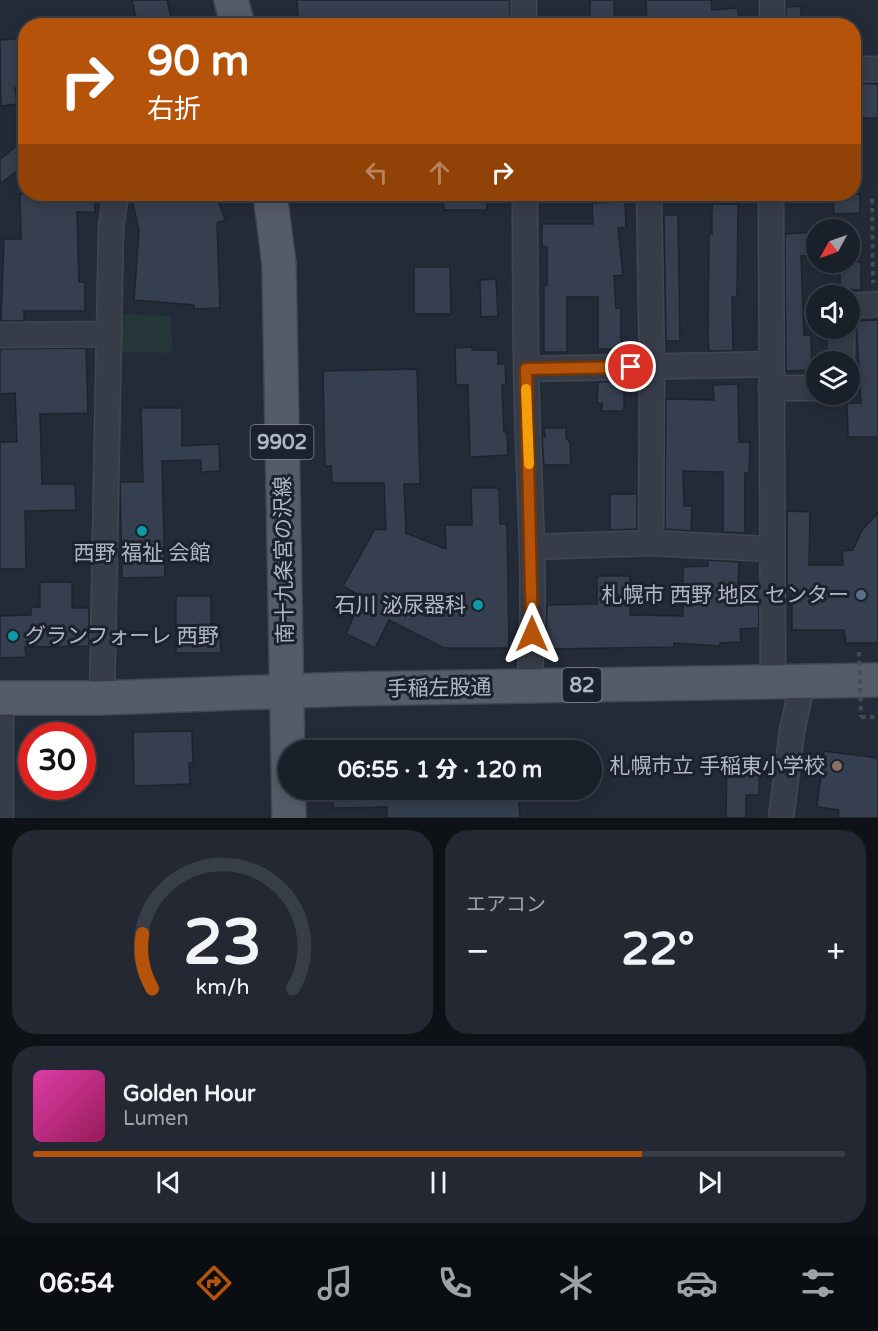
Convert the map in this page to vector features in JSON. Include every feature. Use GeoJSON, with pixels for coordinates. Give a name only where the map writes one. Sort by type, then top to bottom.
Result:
{"type":"FeatureCollection","features":[{"type":"Feature","properties":{"kind":"main road"},"geometry":{"type":"LineString","coordinates":[[231,0],[236,18]]}},
{"type":"Feature","properties":{"kind":"main road","name":"南十九条宮の沢線"},"geometry":{"type":"LineString","coordinates":[[271,201],[279,264],[289,818]]}},
{"type":"Feature","properties":{"kind":"main road","name":"手稲左股通"},"geometry":{"type":"LineString","coordinates":[[0,698],[102,698],[285,691],[878,680]]}},
{"type":"Feature","properties":{"kind":"street"},"geometry":{"type":"LineString","coordinates":[[524,0],[524,18]]}},
{"type":"Feature","properties":{"kind":"street"},"geometry":{"type":"LineString","coordinates":[[772,0],[772,18]]}},
{"type":"Feature","properties":{"kind":"street"},"geometry":{"type":"LineString","coordinates":[[861,69],[878,69]]}},
{"type":"Feature","properties":{"kind":"street"},"geometry":{"type":"LineString","coordinates":[[102,698],[111,226],[115,201]]}},
{"type":"Feature","properties":{"kind":"street"},"geometry":{"type":"LineString","coordinates":[[525,201],[526,369],[532,547],[532,656],[529,686]]}},
{"type":"Feature","properties":{"kind":"street"},"geometry":{"type":"LineString","coordinates":[[650,201],[651,543]]}},
{"type":"Feature","properties":{"kind":"street"},"geometry":{"type":"LineString","coordinates":[[771,201],[771,549],[774,651],[788,681],[792,731],[781,818]]}},
{"type":"Feature","properties":{"kind":"street"},"geometry":{"type":"LineString","coordinates":[[860,305],[875,304]]}},
{"type":"Feature","properties":{"kind":"street"},"geometry":{"type":"LineString","coordinates":[[0,336],[110,334]]}},
{"type":"Feature","properties":{"kind":"street"},"geometry":{"type":"LineString","coordinates":[[526,369],[771,364]]}},
{"type":"Feature","properties":{"kind":"street"},"geometry":{"type":"LineString","coordinates":[[771,388],[806,388]]}},
{"type":"Feature","properties":{"kind":"street"},"geometry":{"type":"LineString","coordinates":[[532,547],[651,543],[771,549]]}},
{"type":"Feature","properties":{"kind":"street"},"geometry":{"type":"LineString","coordinates":[[0,698],[1,818]]}},
{"type":"Feature","properties":{"kind":"path"},"geometry":{"type":"LineString","coordinates":[[872,199],[875,304]]}},
{"type":"Feature","properties":{"kind":"path"},"geometry":{"type":"LineString","coordinates":[[859,652],[861,717],[878,717]]}},
{"type":"Feature","properties":{"kind":"shaded area"},"geometry":{"type":"Polygon","coordinates":[[[118,314],[170,316],[173,353],[119,352],[118,314]]]}},
{"type":"Feature","properties":{"kind":"building"},"geometry":{"type":"Polygon","coordinates":[[[132,0],[167,0],[171,18],[136,18],[132,0]]]}},
{"type":"Feature","properties":{"kind":"building"},"geometry":{"type":"Polygon","coordinates":[[[297,0],[510,0],[510,18],[298,18],[297,0]]]}},
{"type":"Feature","properties":{"kind":"building"},"geometry":{"type":"Polygon","coordinates":[[[590,0],[614,0],[615,18],[590,18],[590,0]]]}},
{"type":"Feature","properties":{"kind":"building"},"geometry":{"type":"Polygon","coordinates":[[[646,0],[711,0],[712,10],[738,8],[739,18],[647,18],[646,0]]]}},
{"type":"Feature","properties":{"kind":"building"},"geometry":{"type":"Polygon","coordinates":[[[801,6],[801,18],[786,18],[786,7],[801,6]]]}},
{"type":"Feature","properties":{"kind":"building"},"geometry":{"type":"Polygon","coordinates":[[[18,39],[18,88],[15,88],[17,104],[1,106],[0,40],[18,39]]]}},
{"type":"Feature","properties":{"kind":"building"},"geometry":{"type":"Polygon","coordinates":[[[861,83],[878,84],[878,118],[861,118],[861,83]]]}},
{"type":"Feature","properties":{"kind":"building"},"geometry":{"type":"Polygon","coordinates":[[[18,145],[18,170],[0,184],[0,159],[18,145]]]}},
{"type":"Feature","properties":{"kind":"building"},"geometry":{"type":"Polygon","coordinates":[[[20,201],[94,201],[95,212],[77,212],[79,282],[85,282],[85,311],[24,311],[24,321],[1,321],[4,239],[21,239],[20,201]]]}},
{"type":"Feature","properties":{"kind":"building"},"geometry":{"type":"Polygon","coordinates":[[[133,201],[218,201],[225,220],[217,223],[220,308],[194,309],[194,305],[134,300],[139,230],[133,201]]]}},
{"type":"Feature","properties":{"kind":"building"},"geometry":{"type":"Polygon","coordinates":[[[443,201],[487,201],[487,210],[444,210],[443,201]]]}},
{"type":"Feature","properties":{"kind":"building"},"geometry":{"type":"Polygon","coordinates":[[[833,201],[860,201],[860,213],[834,214],[833,201]]]}},
{"type":"Feature","properties":{"kind":"building"},"geometry":{"type":"Polygon","coordinates":[[[625,202],[626,227],[618,228],[623,275],[614,276],[616,308],[621,308],[621,349],[598,349],[598,297],[567,297],[567,352],[544,352],[544,285],[547,285],[547,247],[542,246],[542,224],[593,224],[592,203],[625,202]]]}},
{"type":"Feature","properties":{"kind":"building"},"geometry":{"type":"Polygon","coordinates":[[[712,204],[738,204],[737,296],[732,297],[733,351],[709,351],[709,234],[712,234],[712,204]]]}},
{"type":"Feature","properties":{"kind":"building"},"geometry":{"type":"Polygon","coordinates":[[[664,215],[678,215],[680,341],[666,341],[664,215]]]}},
{"type":"Feature","properties":{"kind":"building"},"geometry":{"type":"Polygon","coordinates":[[[806,233],[806,256],[801,256],[804,335],[806,339],[811,339],[811,351],[806,351],[806,370],[786,371],[785,234],[806,233]]]}},
{"type":"Feature","properties":{"kind":"building"},"geometry":{"type":"Polygon","coordinates":[[[861,262],[861,290],[860,285],[840,285],[840,273],[860,273],[861,262]]]}},
{"type":"Feature","properties":{"kind":"building"},"geometry":{"type":"Polygon","coordinates":[[[414,267],[450,267],[451,314],[414,314],[414,267]]]}},
{"type":"Feature","properties":{"kind":"building"},"geometry":{"type":"Polygon","coordinates":[[[496,279],[498,316],[481,317],[480,280],[496,279]]]}},
{"type":"Feature","properties":{"kind":"building"},"geometry":{"type":"Polygon","coordinates":[[[878,320],[878,437],[848,437],[847,405],[860,405],[861,403],[860,351],[858,351],[857,339],[860,339],[860,321],[878,320]]]}},
{"type":"Feature","properties":{"kind":"building"},"geometry":{"type":"Polygon","coordinates":[[[472,347],[472,350],[498,350],[498,364],[505,364],[506,385],[502,385],[504,432],[507,432],[508,455],[470,457],[468,385],[456,385],[455,348],[472,347]]]}},
{"type":"Feature","properties":{"kind":"building"},"geometry":{"type":"Polygon","coordinates":[[[86,348],[88,413],[40,414],[42,484],[75,484],[76,510],[25,511],[26,569],[0,569],[0,442],[17,442],[15,393],[0,394],[0,349],[86,348]]]}},
{"type":"Feature","properties":{"kind":"building"},"geometry":{"type":"Polygon","coordinates":[[[417,369],[420,484],[404,484],[406,533],[446,549],[445,525],[472,525],[471,488],[499,488],[500,524],[507,524],[509,648],[444,648],[389,620],[375,648],[346,634],[362,597],[343,586],[375,529],[386,530],[384,483],[332,483],[331,466],[325,466],[323,371],[417,369]]]}},
{"type":"Feature","properties":{"kind":"building"},"geometry":{"type":"Polygon","coordinates":[[[624,381],[624,411],[602,411],[602,403],[597,403],[598,382],[624,381]]]}},
{"type":"Feature","properties":{"kind":"building"},"geometry":{"type":"Polygon","coordinates":[[[738,384],[739,442],[750,442],[749,473],[745,473],[745,533],[723,532],[723,472],[683,471],[684,506],[692,506],[691,531],[665,529],[666,399],[714,400],[713,385],[738,384]]]}},
{"type":"Feature","properties":{"kind":"building"},"geometry":{"type":"Polygon","coordinates":[[[141,408],[182,408],[182,446],[219,444],[220,471],[201,472],[201,460],[162,461],[165,577],[122,578],[120,482],[143,482],[141,408]]]}},
{"type":"Feature","properties":{"kind":"building"},"geometry":{"type":"Polygon","coordinates":[[[544,428],[566,428],[566,438],[570,442],[571,465],[544,465],[542,437],[545,437],[544,428]]]}},
{"type":"Feature","properties":{"kind":"building"},"geometry":{"type":"Polygon","coordinates":[[[610,494],[637,494],[637,529],[610,530],[610,494]]]}},
{"type":"Feature","properties":{"kind":"building"},"geometry":{"type":"Polygon","coordinates":[[[787,511],[810,512],[809,565],[843,565],[842,551],[853,550],[862,530],[878,513],[878,643],[846,643],[844,630],[792,630],[792,593],[787,593],[787,511]]]}},
{"type":"Feature","properties":{"kind":"building"},"geometry":{"type":"Polygon","coordinates":[[[708,560],[739,562],[738,584],[758,584],[759,628],[740,629],[741,642],[720,643],[720,646],[674,643],[674,647],[546,649],[547,605],[597,604],[597,576],[630,576],[630,615],[683,616],[683,567],[708,566],[708,560]]]}},
{"type":"Feature","properties":{"kind":"building"},"geometry":{"type":"Polygon","coordinates":[[[40,582],[72,582],[72,608],[89,608],[89,646],[25,647],[26,657],[0,658],[0,616],[31,615],[31,607],[40,607],[40,582]]]}},
{"type":"Feature","properties":{"kind":"building"},"geometry":{"type":"Polygon","coordinates":[[[176,596],[211,596],[211,624],[220,624],[221,653],[176,653],[176,596]]]}},
{"type":"Feature","properties":{"kind":"building"},"geometry":{"type":"Polygon","coordinates":[[[192,731],[193,763],[189,763],[190,784],[134,786],[133,732],[192,731]]]}},
{"type":"Feature","properties":{"kind":"building"},"geometry":{"type":"Polygon","coordinates":[[[824,751],[878,758],[878,818],[838,818],[839,810],[817,807],[824,751]]]}},
{"type":"Feature","properties":{"kind":"building"},"geometry":{"type":"Polygon","coordinates":[[[727,760],[760,760],[759,795],[746,795],[746,818],[726,818],[727,760]]]}},
{"type":"Feature","properties":{"kind":"building"},"geometry":{"type":"Polygon","coordinates":[[[333,800],[519,800],[520,818],[387,818],[387,807],[333,808],[333,800]]]}},
{"type":"Feature","properties":{"kind":"slow traffic"},"geometry":{"type":"LineString","coordinates":[[526,389],[529,464]]}},
{"type":"Feature","properties":{"kind":"place","name":"西野 福祉 会館"},"geometry":{"type":"Point","coordinates":[142,531]}},
{"type":"Feature","properties":{"kind":"place","name":"札幌市 西野 地区 センター"},"geometry":{"type":"Point","coordinates":[861,595]}},
{"type":"Feature","properties":{"kind":"place","name":"石川 泌尿器科"},"geometry":{"type":"Point","coordinates":[478,605]}},
{"type":"Feature","properties":{"kind":"place","name":"グランフォーレ 西野"},"geometry":{"type":"Point","coordinates":[13,636]}},
{"type":"Feature","properties":{"kind":"place","name":"札幌市立 手稲東小学校"},"geometry":{"type":"Point","coordinates":[837,766]}},
{"type":"Feature","properties":{"kind":"route"},"geometry":{"type":"LineString","coordinates":[[532,634],[532,547],[526,369],[631,367]]}}]}
